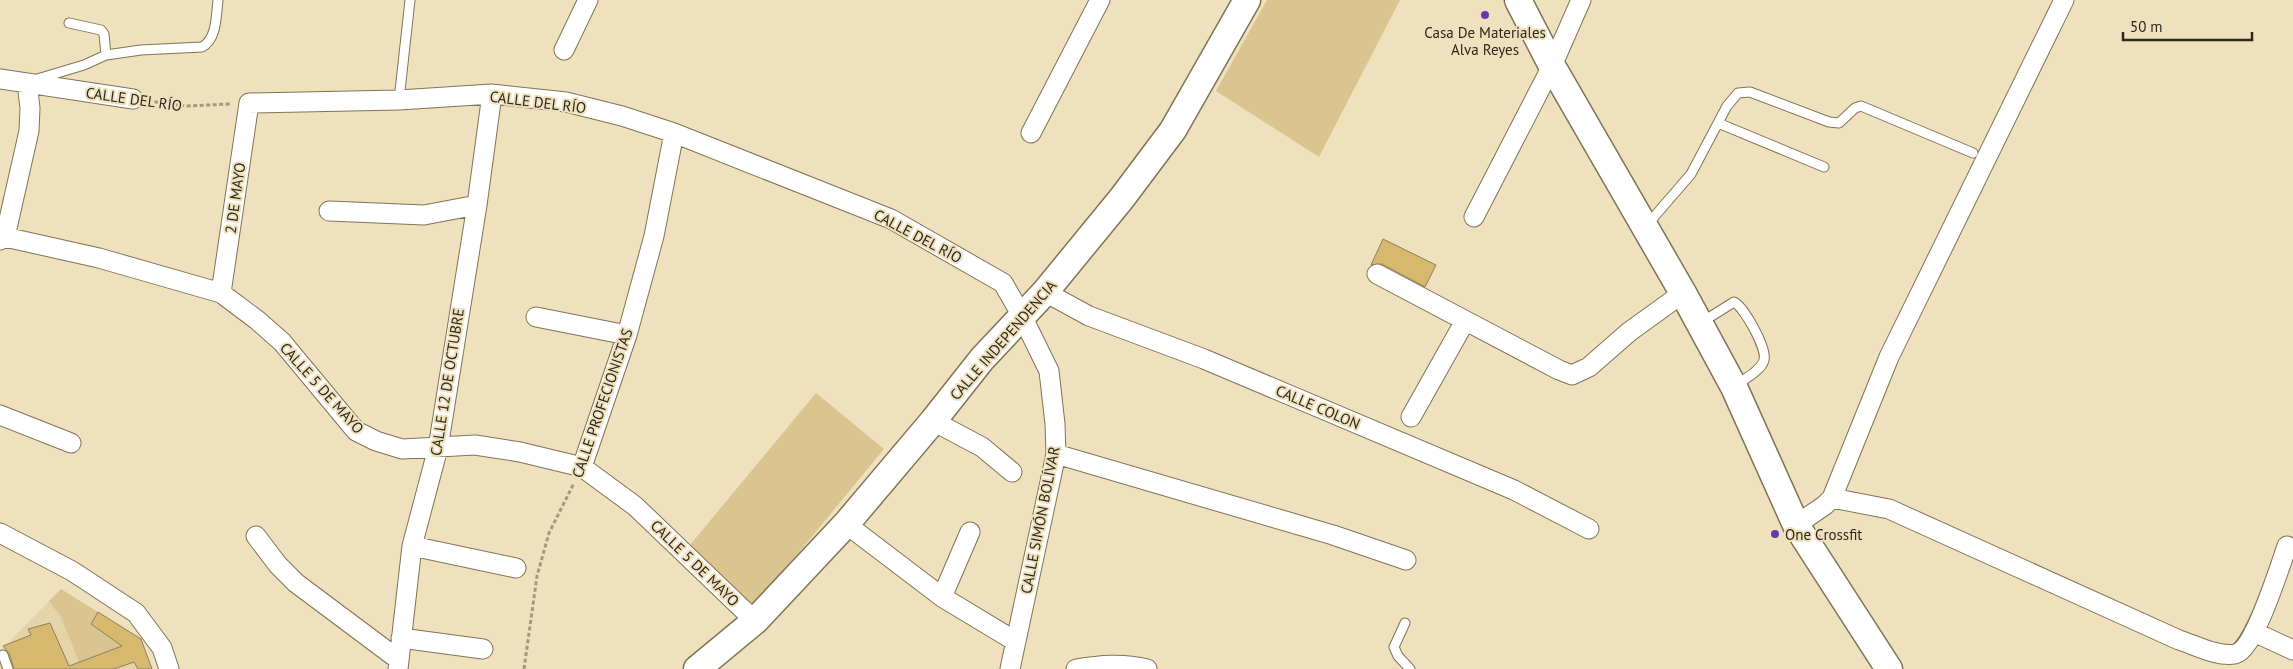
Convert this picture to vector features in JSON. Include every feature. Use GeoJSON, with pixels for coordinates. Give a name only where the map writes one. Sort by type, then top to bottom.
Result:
{"type":"FeatureCollection","features":[{"type":"Feature","properties":{"kind":"street"},"geometry":{"type":"LineString","coordinates":[[564,50],[588,0]]}},
{"type":"Feature","properties":{"kind":"street"},"geometry":{"type":"LineString","coordinates":[[1031,133],[1100,0]]}},
{"type":"Feature","properties":{"kind":"street","name":"CALLE INDEPENDENCIA"},"geometry":{"type":"LineString","coordinates":[[697,669],[755,621],[846,524],[933,421],[982,359],[1045,292],[1122,198],[1174,130],[1246,0]]}},
{"type":"Feature","properties":{"kind":"street"},"geometry":{"type":"LineString","coordinates":[[1518,0],[1552,66],[1646,227],[1734,387],[1796,525],[1889,669]]}},
{"type":"Feature","properties":{"kind":"street"},"geometry":{"type":"LineString","coordinates":[[1474,218],[1552,66],[1580,0]]}},
{"type":"Feature","properties":{"kind":"street"},"geometry":{"type":"LineString","coordinates":[[1796,525],[1832,498],[1889,357],[2064,0]]}},
{"type":"Feature","properties":{"kind":"street","name":"CALLE DEL RÍO"},"geometry":{"type":"LineString","coordinates":[[0,79],[132,99]]}},
{"type":"Feature","properties":{"kind":"street"},"geometry":{"type":"LineString","coordinates":[[2,238],[29,131],[30,108],[27,83]]}},
{"type":"Feature","properties":{"kind":"street","name":"CALLE DEL RÍO"},"geometry":{"type":"LineString","coordinates":[[249,103],[399,100],[492,94],[566,102],[622,116],[674,133],[891,219],[1003,284],[1022,316]]}},
{"type":"Feature","properties":{"kind":"street","name":"CALLE 12 DE OCTUBRE"},"geometry":{"type":"LineString","coordinates":[[398,664],[412,546],[438,448],[477,205],[492,94]]}},
{"type":"Feature","properties":{"kind":"street","name":"2 DE MAYO"},"geometry":{"type":"LineString","coordinates":[[221,293],[249,103]]}},
{"type":"Feature","properties":{"kind":"street","name":"CALLE PROFECIONISTAS"},"geometry":{"type":"LineString","coordinates":[[582,467],[627,335],[654,236],[674,133]]}},
{"type":"Feature","properties":{"kind":"street"},"geometry":{"type":"LineString","coordinates":[[329,211],[424,215],[477,205]]}},
{"type":"Feature","properties":{"kind":"street","name":"CALLE 5 DE MAYO"},"geometry":{"type":"LineString","coordinates":[[2,238],[99,258],[221,293],[282,342],[356,431],[364,436],[402,449],[474,445],[520,452],[582,467],[635,506],[755,621]]}},
{"type":"Feature","properties":{"kind":"street"},"geometry":{"type":"LineString","coordinates":[[1377,274],[1559,370],[1572,375],[1589,367],[1629,332],[1683,293]]}},
{"type":"Feature","properties":{"kind":"street","name":"CALLE COLON"},"geometry":{"type":"LineString","coordinates":[[1045,292],[1089,316],[1204,359],[1514,490],[1589,529]]}},
{"type":"Feature","properties":{"kind":"street","name":"CALLE SIMÓN BOLÍVAR"},"geometry":{"type":"LineString","coordinates":[[1010,669],[1056,454],[1055,424],[1049,371],[1022,316]]}},
{"type":"Feature","properties":{"kind":"street"},"geometry":{"type":"LineString","coordinates":[[536,317],[627,335]]}},
{"type":"Feature","properties":{"kind":"street"},"geometry":{"type":"LineString","coordinates":[[1411,417],[1465,321]]}},
{"type":"Feature","properties":{"kind":"street"},"geometry":{"type":"LineString","coordinates":[[0,415],[71,443]]}},
{"type":"Feature","properties":{"kind":"street"},"geometry":{"type":"LineString","coordinates":[[933,421],[982,447],[1012,472]]}},
{"type":"Feature","properties":{"kind":"street"},"geometry":{"type":"LineString","coordinates":[[1056,454],[1333,535],[1406,560]]}},
{"type":"Feature","properties":{"kind":"street"},"geometry":{"type":"LineString","coordinates":[[1832,498],[1889,509],[2179,640],[2218,653],[2236,654],[2243,649],[2254,632],[2287,546]]}},
{"type":"Feature","properties":{"kind":"street"},"geometry":{"type":"LineString","coordinates":[[846,524],[942,597],[1016,641]]}},
{"type":"Feature","properties":{"kind":"street"},"geometry":{"type":"LineString","coordinates":[[942,597],[970,532]]}},
{"type":"Feature","properties":{"kind":"street"},"geometry":{"type":"LineString","coordinates":[[0,533],[64,566],[136,613],[162,648],[169,669]]}},
{"type":"Feature","properties":{"kind":"street"},"geometry":{"type":"LineString","coordinates":[[256,536],[278,565],[296,583],[398,664]]}},
{"type":"Feature","properties":{"kind":"street"},"geometry":{"type":"LineString","coordinates":[[412,546],[516,568]]}},
{"type":"Feature","properties":{"kind":"street"},"geometry":{"type":"LineString","coordinates":[[2254,632],[2293,650]]}},
{"type":"Feature","properties":{"kind":"street"},"geometry":{"type":"LineString","coordinates":[[401,638],[483,649]]}},
{"type":"Feature","properties":{"kind":"street"},"geometry":{"type":"LineString","coordinates":[[1076,669],[1108,665],[1134,665],[1147,669]]}},
{"type":"Feature","properties":{"kind":"lane"},"geometry":{"type":"LineString","coordinates":[[27,83],[84,65],[106,55],[141,50],[202,47],[208,43],[213,33],[218,0]]}},
{"type":"Feature","properties":{"kind":"lane"},"geometry":{"type":"LineString","coordinates":[[399,100],[410,0]]}},
{"type":"Feature","properties":{"kind":"lane"},"geometry":{"type":"LineString","coordinates":[[69,22],[101,30],[104,34],[106,55]]}},
{"type":"Feature","properties":{"kind":"lane"},"geometry":{"type":"LineString","coordinates":[[1646,227],[1691,174],[1727,106],[1738,93],[1750,92],[1829,122],[1839,122],[1855,108],[1861,106],[1973,153]]}},
{"type":"Feature","properties":{"kind":"lane"},"geometry":{"type":"LineString","coordinates":[[1718,123],[1824,167]]}},
{"type":"Feature","properties":{"kind":"lane"},"geometry":{"type":"LineString","coordinates":[[1700,323],[1734,302],[1743,309],[1764,350],[1764,360],[1761,366],[1734,387]]}},
{"type":"Feature","properties":{"kind":"lane"},"geometry":{"type":"LineString","coordinates":[[1404,623],[1394,648],[1398,656],[1410,669]]}},
{"type":"Feature","properties":{"kind":"lane"},"geometry":{"type":"LineString","coordinates":[[2,655],[8,669]]}},
{"type":"Feature","properties":{"kind":"path","name":"CALLE DEL RÍO"},"geometry":{"type":"LineString","coordinates":[[132,99],[186,106],[249,103]]}},
{"type":"Feature","properties":{"kind":"path","name":"CALLE PROFECIONISTAS"},"geometry":{"type":"LineString","coordinates":[[524,669],[537,576],[549,533],[582,467]]}},
{"type":"Feature","properties":{"kind":"shaded area"},"geometry":{"type":"Polygon","coordinates":[[[1267,0],[1400,0],[1319,157],[1216,91],[1267,0]]]}},
{"type":"Feature","properties":{"kind":"shaded area"},"geometry":{"type":"Polygon","coordinates":[[[816,393],[884,449],[754,607],[685,551],[816,393]]]}},
{"type":"Feature","properties":{"kind":"shaded area"},"geometry":{"type":"Polygon","coordinates":[[[61,589],[152,669],[0,669],[0,651],[61,589]]]}},
{"type":"Feature","properties":{"kind":"shaded area"},"geometry":{"type":"Polygon","coordinates":[[[61,589],[98,612],[91,624],[116,642],[122,637],[141,639],[79,662],[61,617],[49,601],[61,589]]]}},
{"type":"Feature","properties":{"kind":"building"},"geometry":{"type":"Polygon","coordinates":[[[1383,239],[1436,265],[1425,287],[1382,264],[1371,265],[1383,239]]]}},
{"type":"Feature","properties":{"kind":"building"},"geometry":{"type":"Polygon","coordinates":[[[98,612],[141,639],[152,669],[138,669],[134,662],[114,669],[14,669],[9,653],[3,646],[31,635],[28,629],[50,623],[69,666],[122,646],[91,624],[98,612]]]}},
{"type":"Feature","properties":{"kind":"place","name":"Casa De Materiales Alva Reyes"},"geometry":{"type":"Point","coordinates":[1485,15]}},
{"type":"Feature","properties":{"kind":"place","name":"One Crossfit"},"geometry":{"type":"Point","coordinates":[1775,534]}}]}
